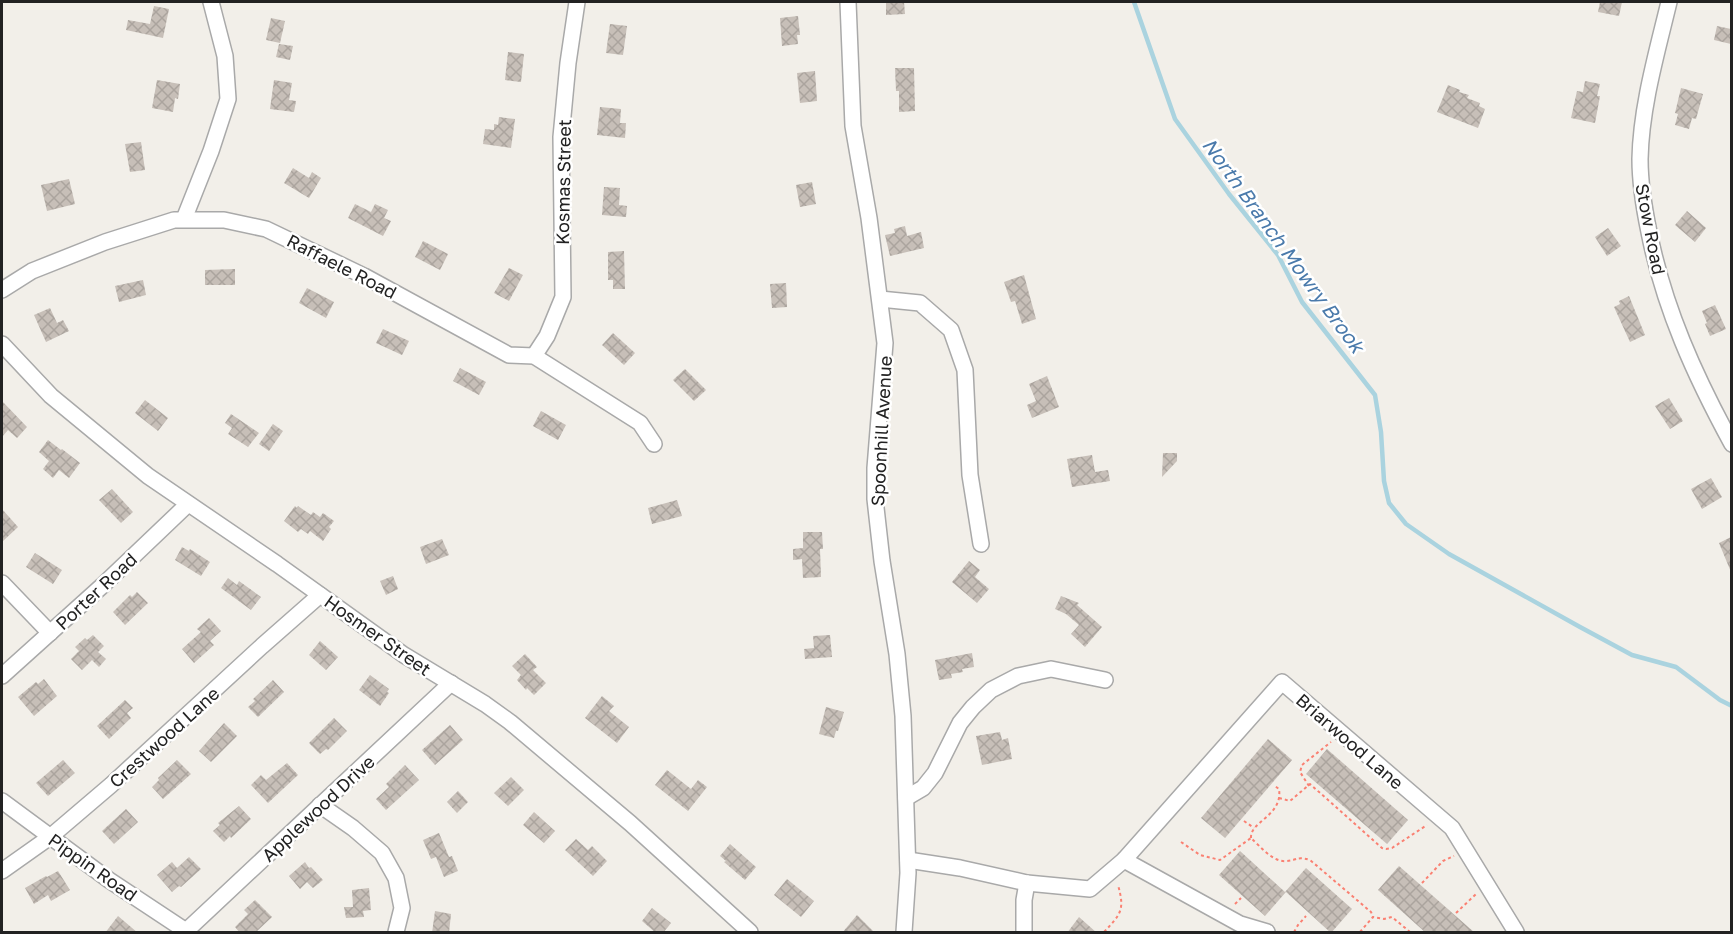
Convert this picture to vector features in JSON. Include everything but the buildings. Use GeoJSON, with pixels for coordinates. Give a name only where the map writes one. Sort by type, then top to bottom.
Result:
{"type":"FeatureCollection","features":[{"type":"Feature","properties":{"kind":"street"},"geometry":{"type":"LineString","coordinates":[[184,219],[211,152],[228,99],[225,56],[211,2]]}},
{"type":"Feature","properties":{"kind":"street","name":"Kosmas Street"},"geometry":{"type":"LineString","coordinates":[[534,356],[547,336],[563,297],[561,137],[577,2]]}},
{"type":"Feature","properties":{"kind":"street","name":"Spoonhill Avenue"},"geometry":{"type":"LineString","coordinates":[[849,2],[853,126],[869,218],[885,343],[875,468],[875,499],[900,685],[905,747],[908,860],[904,933]]}},
{"type":"Feature","properties":{"kind":"street","name":"Stow Road"},"geometry":{"type":"LineString","coordinates":[[1669,2],[1642,128],[1641,190],[1653,252],[1670,312],[1694,370],[1731,444]]}},
{"type":"Feature","properties":{"kind":"street","name":"Raffaele Road"},"geometry":{"type":"LineString","coordinates":[[2,290],[32,271],[95,246],[174,219],[224,220],[266,229],[364,276],[509,356],[534,356],[640,423],[654,444]]}},
{"type":"Feature","properties":{"kind":"street"},"geometry":{"type":"LineString","coordinates":[[880,299],[920,303],[951,330],[965,370],[970,475],[981,544]]}},
{"type":"Feature","properties":{"kind":"street","name":"Hosmer Street"},"geometry":{"type":"LineString","coordinates":[[2,344],[51,396],[139,469],[405,655],[493,710],[669,857],[750,933]]}},
{"type":"Feature","properties":{"kind":"street","name":"Porter Road"},"geometry":{"type":"LineString","coordinates":[[2,676],[188,504]]}},
{"type":"Feature","properties":{"kind":"street"},"geometry":{"type":"LineString","coordinates":[[2,583],[50,633]]}},
{"type":"Feature","properties":{"kind":"street","name":"Crestwood Lane"},"geometry":{"type":"LineString","coordinates":[[2,871],[50,837],[111,785],[320,595]]}},
{"type":"Feature","properties":{"kind":"street"},"geometry":{"type":"LineString","coordinates":[[906,798],[923,788],[935,773],[960,723],[991,690],[1018,676],[1051,669],[1105,680]]}},
{"type":"Feature","properties":{"kind":"street","name":"Briarwood Lane"},"geometry":{"type":"LineString","coordinates":[[908,860],[960,868],[1027,883],[1090,889],[1124,860],[1282,682],[1452,828],[1516,933]]}},
{"type":"Feature","properties":{"kind":"street","name":"Applewood Drive"},"geometry":{"type":"LineString","coordinates":[[185,932],[451,683]]}},
{"type":"Feature","properties":{"kind":"street","name":"Pippin Road"},"geometry":{"type":"LineString","coordinates":[[2,801],[109,880],[185,932]]}},
{"type":"Feature","properties":{"kind":"street"},"geometry":{"type":"LineString","coordinates":[[320,805],[353,828],[382,853],[396,878],[402,908],[396,933]]}},
{"type":"Feature","properties":{"kind":"street"},"geometry":{"type":"LineString","coordinates":[[1124,860],[1240,924],[1267,933]]}},
{"type":"Feature","properties":{"kind":"street"},"geometry":{"type":"LineString","coordinates":[[1024,933],[1024,900],[1027,883]]}},
{"type":"Feature","properties":{"kind":"path"},"geometry":{"type":"LineString","coordinates":[[1309,786],[1300,772],[1302,765],[1328,745],[1340,732]]}},
{"type":"Feature","properties":{"kind":"path"},"geometry":{"type":"LineString","coordinates":[[1279,798],[1290,801],[1310,784],[1382,848],[1386,849],[1392,848],[1439,817]]}},
{"type":"Feature","properties":{"kind":"path"},"geometry":{"type":"LineString","coordinates":[[1275,786],[1279,789],[1279,798],[1272,812],[1254,828],[1250,834],[1251,838],[1275,859],[1310,860],[1371,912],[1373,917]]}},
{"type":"Feature","properties":{"kind":"path"},"geometry":{"type":"LineString","coordinates":[[1244,821],[1254,828]]}},
{"type":"Feature","properties":{"kind":"path"},"geometry":{"type":"LineString","coordinates":[[1181,842],[1200,855],[1220,860],[1251,838]]}},
{"type":"Feature","properties":{"kind":"path"},"geometry":{"type":"LineString","coordinates":[[1422,883],[1443,861]]}},
{"type":"Feature","properties":{"kind":"path"},"geometry":{"type":"LineString","coordinates":[[1234,906],[1240,898]]}},
{"type":"Feature","properties":{"kind":"path"},"geometry":{"type":"LineString","coordinates":[[1104,933],[1120,915],[1122,901]]}},
{"type":"Feature","properties":{"kind":"path"},"geometry":{"type":"LineString","coordinates":[[1456,913],[1467,902]]}},
{"type":"Feature","properties":{"kind":"path"},"geometry":{"type":"LineString","coordinates":[[1294,933],[1306,916]]}},
{"type":"Feature","properties":{"kind":"path"},"geometry":{"type":"LineString","coordinates":[[1360,933],[1373,917]]}},
{"type":"Feature","properties":{"kind":"path"},"geometry":{"type":"LineString","coordinates":[[1373,917],[1384,919],[1392,917],[1410,933]]}},
{"type":"Feature","properties":{"kind":"waterway","name":"North Branch Mowry Brook"},"geometry":{"type":"LineString","coordinates":[[1134,2],[1175,119],[1229,194],[1278,255],[1302,302],[1375,395],[1381,432],[1384,481],[1389,503],[1406,524],[1449,554],[1632,655],[1676,667],[1720,700],[1732,706]]}}]}
